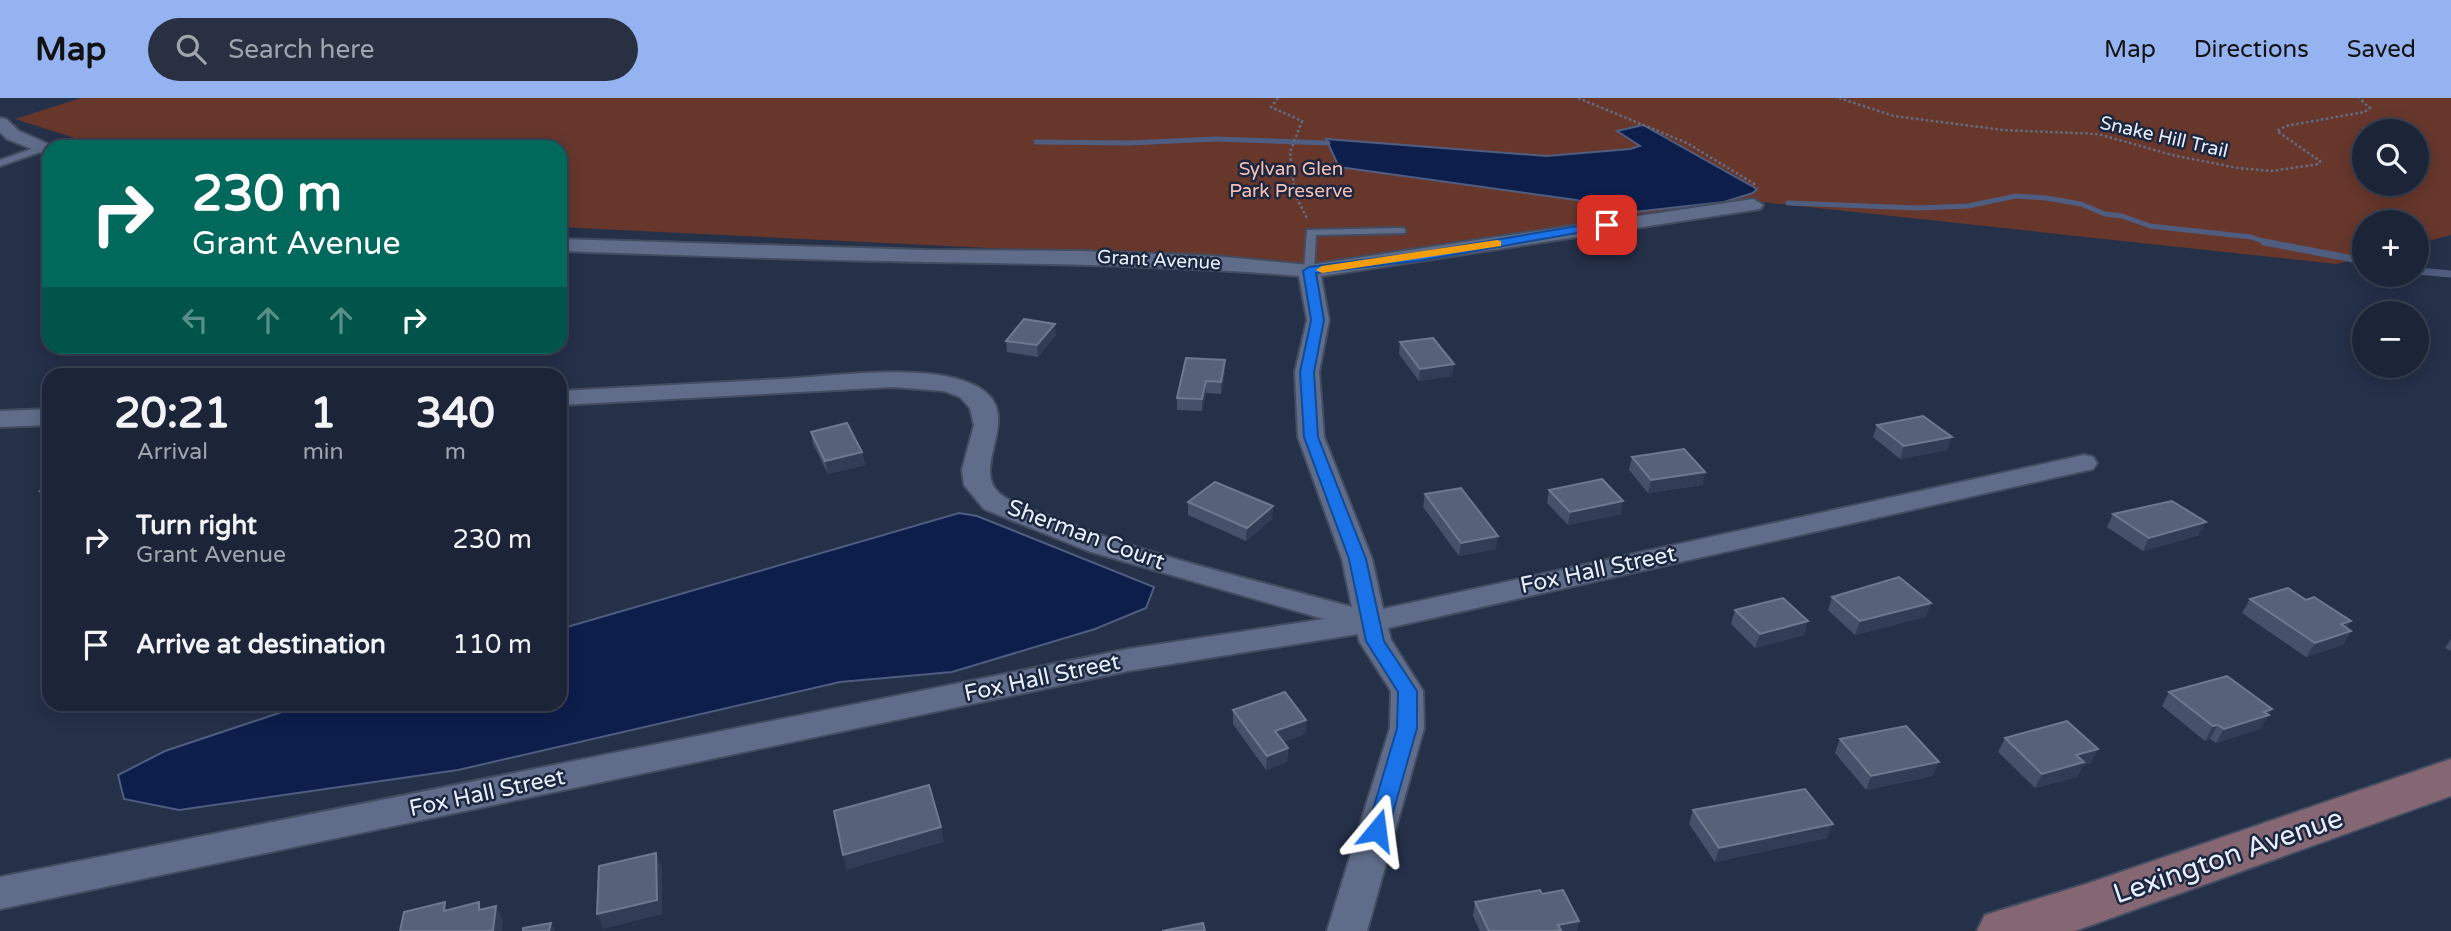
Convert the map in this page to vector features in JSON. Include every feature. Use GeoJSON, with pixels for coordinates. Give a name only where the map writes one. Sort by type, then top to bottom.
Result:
{"type":"FeatureCollection","features":[{"type":"Feature","properties":{"kind":"street"},"geometry":{"type":"LineString","coordinates":[[0,123],[13,135],[42,149]]}},
{"type":"Feature","properties":{"kind":"street","name":"Grant Avenue"},"geometry":{"type":"LineString","coordinates":[[567,245],[926,256],[1081,257],[1214,262],[1309,271],[1753,205]]}},
{"type":"Feature","properties":{"kind":"street"},"geometry":{"type":"LineString","coordinates":[[1309,271],[1318,320],[1307,372],[1311,437],[1357,559],[1375,641],[1407,691],[1407,728],[1347,931]]}},
{"type":"Feature","properties":{"kind":"street","name":"Sherman Court"},"geometry":{"type":"LineString","coordinates":[[567,398],[894,380],[947,384],[969,392],[982,407],[987,425],[975,470],[978,485],[994,503],[1098,545],[1369,622]]}},
{"type":"Feature","properties":{"kind":"street"},"geometry":{"type":"LineString","coordinates":[[0,419],[42,417]]}},
{"type":"Feature","properties":{"kind":"street","name":"Fox Hall Street"},"geometry":{"type":"LineString","coordinates":[[0,893],[1128,660],[1369,622],[2084,463]]}},
{"type":"Feature","properties":{"kind":"street","name":"Lexington Avenue"},"geometry":{"type":"LineString","coordinates":[[2004,931],[2088,905],[2451,777]]}},
{"type":"Feature","properties":{"kind":"lane"},"geometry":{"type":"LineString","coordinates":[[0,163],[42,151]]}},
{"type":"Feature","properties":{"kind":"lane"},"geometry":{"type":"LineString","coordinates":[[1309,271],[1311,232],[1401,231]]}},
{"type":"Feature","properties":{"kind":"path"},"geometry":{"type":"LineString","coordinates":[[1278,98],[1271,107],[1302,121],[1290,152],[1291,170],[1295,181],[1295,195],[1307,217],[1311,232]]}},
{"type":"Feature","properties":{"kind":"path"},"geometry":{"type":"LineString","coordinates":[[1578,98],[1687,143],[1761,187],[1765,193],[1753,205]]}},
{"type":"Feature","properties":{"kind":"path","name":"Snake Hill Trail"},"geometry":{"type":"LineString","coordinates":[[1839,98],[1894,116],[2003,130],[2098,134],[2214,164],[2273,171],[2319,164],[2320,161],[2277,131],[2281,127],[2304,124],[2315,118],[2364,112],[2370,108],[2360,98]]}},
{"type":"Feature","properties":{"kind":"green space","name":"Sylvan Glen Park Preserve"},"geometry":{"type":"Polygon","coordinates":[[[81,98],[2451,98],[2451,235],[2429,241],[2429,210],[2352,210],[2352,260],[2336,264],[1744,200],[1333,265],[567,227],[567,140],[81,140],[15,119],[81,98]]]}},
{"type":"Feature","properties":{"kind":"water"},"geometry":{"type":"Polygon","coordinates":[[[1643,125],[1757,189],[1753,193],[1724,202],[1634,212],[1576,200],[1339,167],[1326,139],[1547,156],[1640,146],[1617,131],[1643,125]]]}},
{"type":"Feature","properties":{"kind":"water"},"geometry":{"type":"Polygon","coordinates":[[[959,513],[977,516],[1154,587],[1146,608],[1095,629],[952,672],[840,682],[458,770],[179,810],[124,799],[118,775],[165,751],[285,711],[567,711],[567,627],[959,513]]]}},
{"type":"Feature","properties":{"kind":"building"},"geometry":{"type":"Polygon","coordinates":[[[1024,319],[1055,324],[1037,345],[1006,341],[1024,319]]]}},
{"type":"Feature","properties":{"kind":"building"},"geometry":{"type":"Polygon","coordinates":[[[1433,338],[1454,364],[1420,369],[1400,342],[1433,338]]]}},
{"type":"Feature","properties":{"kind":"building"},"geometry":{"type":"Polygon","coordinates":[[[1186,358],[1225,360],[1221,382],[1206,381],[1202,399],[1177,398],[1186,358]]]}},
{"type":"Feature","properties":{"kind":"building"},"geometry":{"type":"Polygon","coordinates":[[[1923,416],[1952,437],[1904,446],[1877,425],[1923,416]]]}},
{"type":"Feature","properties":{"kind":"building"},"geometry":{"type":"Polygon","coordinates":[[[847,423],[862,452],[825,461],[811,432],[847,423]]]}},
{"type":"Feature","properties":{"kind":"building"},"geometry":{"type":"Polygon","coordinates":[[[1684,449],[1705,472],[1651,480],[1632,457],[1684,449]]]}},
{"type":"Feature","properties":{"kind":"building"},"geometry":{"type":"Polygon","coordinates":[[[1602,479],[1623,501],[1570,512],[1549,490],[1602,479]]]}},
{"type":"Feature","properties":{"kind":"building"},"geometry":{"type":"Polygon","coordinates":[[[1215,482],[1273,506],[1247,528],[1188,502],[1215,482]]]}},
{"type":"Feature","properties":{"kind":"building"},"geometry":{"type":"Polygon","coordinates":[[[1461,488],[1498,536],[1461,543],[1425,494],[1461,488]]]}},
{"type":"Feature","properties":{"kind":"building"},"geometry":{"type":"Polygon","coordinates":[[[2172,501],[2206,522],[2149,538],[2113,514],[2172,501]]]}},
{"type":"Feature","properties":{"kind":"building"},"geometry":{"type":"Polygon","coordinates":[[[1899,577],[1931,603],[1860,621],[1832,597],[1899,577]]]}},
{"type":"Feature","properties":{"kind":"building"},"geometry":{"type":"Polygon","coordinates":[[[2288,588],[2306,600],[2314,597],[2351,621],[2341,624],[2351,631],[2315,643],[2250,599],[2288,588]]]}},
{"type":"Feature","properties":{"kind":"building"},"geometry":{"type":"Polygon","coordinates":[[[1783,598],[1808,621],[1760,634],[1735,610],[1783,598]]]}},
{"type":"Feature","properties":{"kind":"building"},"geometry":{"type":"Polygon","coordinates":[[[2227,676],[2272,709],[2264,712],[2269,715],[2224,729],[2218,725],[2213,726],[2169,692],[2227,676]]]}},
{"type":"Feature","properties":{"kind":"building"},"geometry":{"type":"Polygon","coordinates":[[[1285,692],[1306,720],[1275,731],[1288,748],[1267,756],[1233,710],[1285,692]]]}},
{"type":"Feature","properties":{"kind":"building"},"geometry":{"type":"Polygon","coordinates":[[[2067,721],[2098,749],[2076,755],[2084,762],[2042,774],[2005,738],[2067,721]]]}},
{"type":"Feature","properties":{"kind":"building"},"geometry":{"type":"Polygon","coordinates":[[[1906,726],[1939,762],[1871,776],[1840,739],[1906,726]]]}},
{"type":"Feature","properties":{"kind":"building"},"geometry":{"type":"Polygon","coordinates":[[[929,785],[941,827],[843,855],[834,811],[929,785]]]}},
{"type":"Feature","properties":{"kind":"building"},"geometry":{"type":"Polygon","coordinates":[[[1805,789],[1833,824],[1719,848],[1693,810],[1805,789]]]}},
{"type":"Feature","properties":{"kind":"building"},"geometry":{"type":"Polygon","coordinates":[[[656,853],[657,900],[597,914],[599,866],[656,853]]]}},
{"type":"Feature","properties":{"kind":"building"},"geometry":{"type":"Polygon","coordinates":[[[1540,890],[1542,894],[1563,890],[1579,921],[1558,925],[1561,930],[1554,931],[1489,931],[1475,902],[1540,890]]]}},
{"type":"Feature","properties":{"kind":"building"},"geometry":{"type":"Polygon","coordinates":[[[445,902],[444,911],[479,902],[479,910],[496,906],[493,930],[400,931],[404,912],[445,902]]]}},
{"type":"Feature","properties":{"kind":"building"},"geometry":{"type":"Polygon","coordinates":[[[551,923],[549,931],[523,931],[523,928],[551,923]]]}},
{"type":"Feature","properties":{"kind":"building"},"geometry":{"type":"Polygon","coordinates":[[[1203,923],[1205,931],[1162,931],[1203,923]]]}},
{"type":"Feature","properties":{"kind":"waterway"},"geometry":{"type":"LineString","coordinates":[[1036,142],[1129,143],[1216,139],[1328,143]]}},
{"type":"Feature","properties":{"kind":"waterway"},"geometry":{"type":"LineString","coordinates":[[1788,203],[1918,208],[1968,206],[2016,196],[2046,198],[2081,204],[2105,214],[2122,216],[2150,226],[2251,237],[2269,243]]}},
{"type":"Feature","properties":{"kind":"waterway"},"geometry":{"type":"LineString","coordinates":[[2264,242],[2269,243]]}},
{"type":"Feature","properties":{"kind":"waterway"},"geometry":{"type":"LineString","coordinates":[[2269,243],[2352,259]]}},
{"type":"Feature","properties":{"kind":"waterway"},"geometry":{"type":"LineString","coordinates":[[2429,272],[2451,274]]}},
{"type":"Feature","properties":{"kind":"slow traffic"},"geometry":{"type":"LineString","coordinates":[[1322,270],[1497,243]]}},
{"type":"Feature","properties":{"kind":"route"},"geometry":{"type":"LineString","coordinates":[[1377,830],[1407,728],[1407,691],[1375,641],[1357,559],[1311,437],[1307,372],[1318,320],[1309,271],[1424,256],[1607,225]]}}]}
